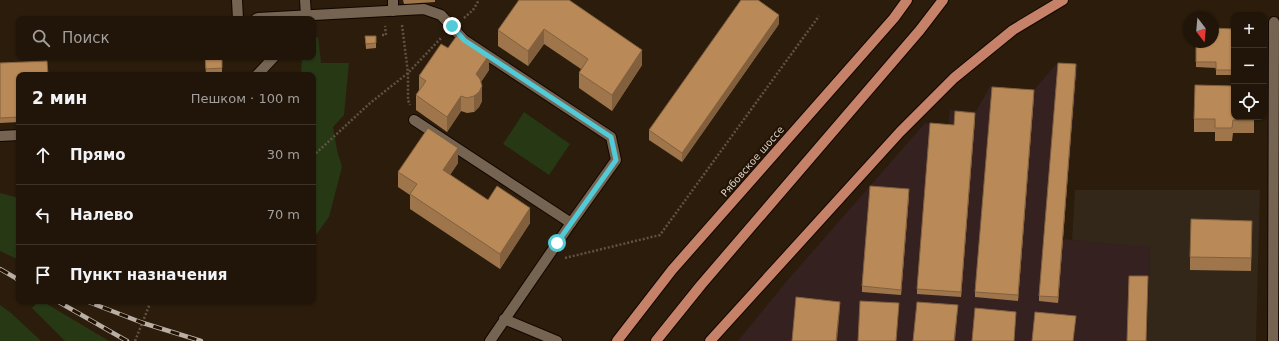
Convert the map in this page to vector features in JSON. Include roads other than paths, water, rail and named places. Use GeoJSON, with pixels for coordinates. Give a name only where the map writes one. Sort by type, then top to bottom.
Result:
{"type":"FeatureCollection","features":[{"type":"Feature","properties":{"kind":"main road","name":"Рябовское шоссе"},"geometry":{"type":"LineString","coordinates":[[617,341],[672,270],[894,18],[907,0]]}},
{"type":"Feature","properties":{"kind":"main road"},"geometry":{"type":"LineString","coordinates":[[656,341],[701,285],[920,30],[943,0]]}},
{"type":"Feature","properties":{"kind":"main road"},"geometry":{"type":"LineString","coordinates":[[710,341],[900,132],[954,78],[1013,30],[1062,0]]}},
{"type":"Feature","properties":{"kind":"street"},"geometry":{"type":"LineString","coordinates":[[237,0],[238,16]]}},
{"type":"Feature","properties":{"kind":"street"},"geometry":{"type":"LineString","coordinates":[[305,0],[306,16],[424,9],[441,16],[464,40],[611,137],[616,160],[490,341]]}},
{"type":"Feature","properties":{"kind":"street"},"geometry":{"type":"LineString","coordinates":[[393,0],[397,11]]}},
{"type":"Feature","properties":{"kind":"street"},"geometry":{"type":"LineString","coordinates":[[1272,341],[1274,22]]}},
{"type":"Feature","properties":{"kind":"street"},"geometry":{"type":"LineString","coordinates":[[260,72],[271,60]]}},
{"type":"Feature","properties":{"kind":"street"},"geometry":{"type":"LineString","coordinates":[[414,120],[571,223]]}},
{"type":"Feature","properties":{"kind":"street"},"geometry":{"type":"LineString","coordinates":[[0,136],[16,135]]}},
{"type":"Feature","properties":{"kind":"street"},"geometry":{"type":"LineString","coordinates":[[504,319],[557,341]]}},
{"type":"Feature","properties":{"kind":"railway"},"geometry":{"type":"LineString","coordinates":[[0,269],[16,278]]}},
{"type":"Feature","properties":{"kind":"railway"},"geometry":{"type":"LineString","coordinates":[[62,304],[127,341]]}},
{"type":"Feature","properties":{"kind":"railway"},"geometry":{"type":"LineString","coordinates":[[94,304],[143,323],[201,341]]}}]}
